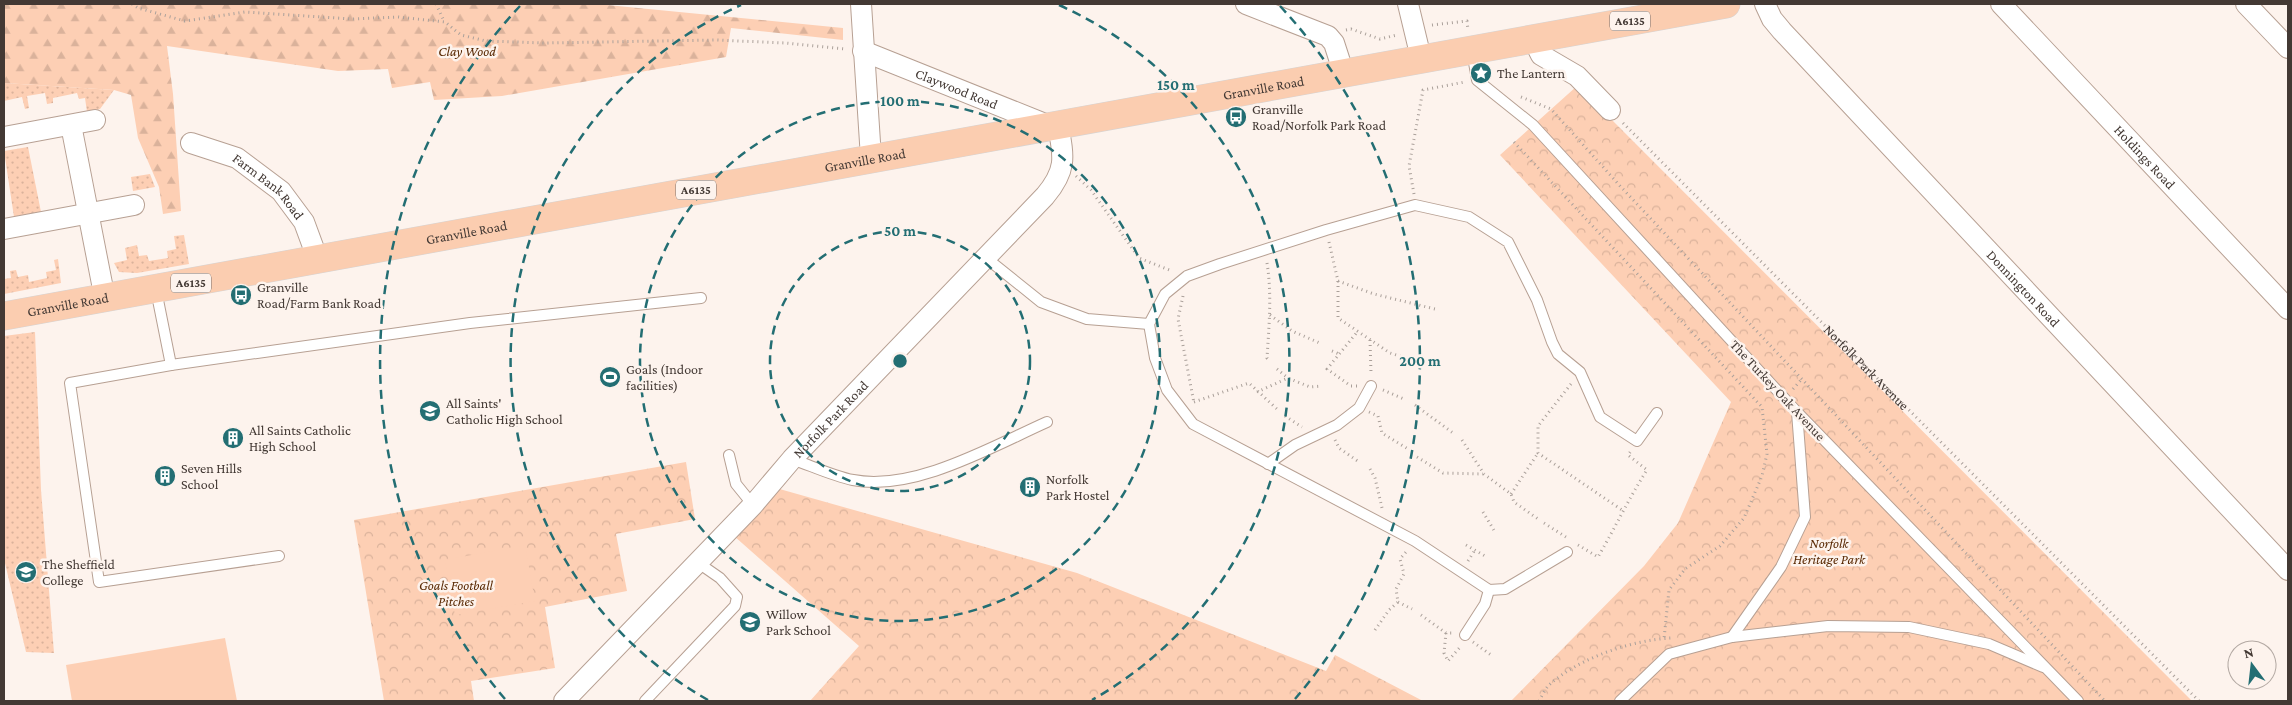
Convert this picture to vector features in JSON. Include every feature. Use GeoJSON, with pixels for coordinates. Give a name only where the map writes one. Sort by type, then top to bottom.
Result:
{"type":"FeatureCollection","features":[{"type":"Feature","properties":{"kind":"main road","name":"Granville Road"},"geometry":{"type":"LineString","coordinates":[[4,316],[1726,4]]}},
{"type":"Feature","properties":{"kind":"street"},"geometry":{"type":"LineString","coordinates":[[861,4],[871,158]]}},
{"type":"Feature","properties":{"kind":"street"},"geometry":{"type":"LineString","coordinates":[[1246,4],[1328,36],[1334,43],[1344,74]]}},
{"type":"Feature","properties":{"kind":"street"},"geometry":{"type":"LineString","coordinates":[[1408,4],[1422,58]]}},
{"type":"Feature","properties":{"kind":"street","name":"Donnington Road"},"geometry":{"type":"LineString","coordinates":[[1765,4],[1772,20],[1782,31],[2288,570]]}},
{"type":"Feature","properties":{"kind":"street","name":"Holdings Road"},"geometry":{"type":"LineString","coordinates":[[2001,4],[2288,309]]}},
{"type":"Feature","properties":{"kind":"street"},"geometry":{"type":"LineString","coordinates":[[2246,4],[2288,48]]}},
{"type":"Feature","properties":{"kind":"street"},"geometry":{"type":"LineString","coordinates":[[1533,39],[1540,55],[1577,76],[1610,110]]}},
{"type":"Feature","properties":{"kind":"street","name":"Claywood Road"},"geometry":{"type":"LineString","coordinates":[[864,51],[1054,126]]}},
{"type":"Feature","properties":{"kind":"street"},"geometry":{"type":"LineString","coordinates":[[4,137],[95,120]]}},
{"type":"Feature","properties":{"kind":"street"},"geometry":{"type":"LineString","coordinates":[[70,125],[105,299]]}},
{"type":"Feature","properties":{"kind":"street"},"geometry":{"type":"LineString","coordinates":[[1054,126],[1063,164]]}},
{"type":"Feature","properties":{"kind":"street","name":"Farm Bank Road"},"geometry":{"type":"LineString","coordinates":[[191,143],[237,158],[281,190],[304,222],[318,260]]}},
{"type":"Feature","properties":{"kind":"street","name":"Norfolk Park Road"},"geometry":{"type":"LineString","coordinates":[[571,699],[696,562],[753,505],[792,459],[1045,196],[1054,185],[1063,164]]}},
{"type":"Feature","properties":{"kind":"street"},"geometry":{"type":"LineString","coordinates":[[4,229],[134,205]]}},
{"type":"Feature","properties":{"kind":"lane"},"geometry":{"type":"LineString","coordinates":[[1472,50],[1477,80]]}},
{"type":"Feature","properties":{"kind":"lane","name":"The Turkey Oak Avenue"},"geometry":{"type":"LineString","coordinates":[[1477,80],[1533,125],[1797,412],[2078,701]]}},
{"type":"Feature","properties":{"kind":"lane"},"geometry":{"type":"LineString","coordinates":[[1568,552],[1505,589],[1490,590],[1415,542],[1193,424],[1167,390],[1155,358],[1149,324],[1165,294],[1187,276],[1220,264],[1415,204],[1469,217],[1508,242],[1537,300],[1558,354],[1580,372],[1600,417],[1637,441],[1657,413]]}},
{"type":"Feature","properties":{"kind":"lane"},"geometry":{"type":"LineString","coordinates":[[985,257],[1040,302],[1088,319],[1149,324]]}},
{"type":"Feature","properties":{"kind":"lane"},"geometry":{"type":"LineString","coordinates":[[156,289],[171,365]]}},
{"type":"Feature","properties":{"kind":"lane"},"geometry":{"type":"LineString","coordinates":[[279,556],[99,582],[70,383],[171,365],[470,323],[702,298]]}},
{"type":"Feature","properties":{"kind":"lane"},"geometry":{"type":"LineString","coordinates":[[1268,464],[1360,408],[1371,386]]}},
{"type":"Feature","properties":{"kind":"lane"},"geometry":{"type":"LineString","coordinates":[[1732,637],[1782,567],[1805,517],[1797,412]]}},
{"type":"Feature","properties":{"kind":"lane"},"geometry":{"type":"LineString","coordinates":[[792,459],[854,480],[892,482],[924,475],[1048,422]]}},
{"type":"Feature","properties":{"kind":"lane"},"geometry":{"type":"LineString","coordinates":[[729,456],[736,484],[753,505]]}},
{"type":"Feature","properties":{"kind":"lane"},"geometry":{"type":"LineString","coordinates":[[645,701],[735,606],[737,597],[720,578],[696,562]]}},
{"type":"Feature","properties":{"kind":"lane"},"geometry":{"type":"LineString","coordinates":[[1464,640],[1485,604],[1490,590]]}},
{"type":"Feature","properties":{"kind":"lane"},"geometry":{"type":"LineString","coordinates":[[1620,701],[1669,654],[1732,637],[1828,626],[1909,627],[1990,644],[2047,668]]}},
{"type":"Feature","properties":{"kind":"path"},"geometry":{"type":"LineString","coordinates":[[132,4],[138,8],[185,21],[245,12],[352,19],[398,17],[445,22]]}},
{"type":"Feature","properties":{"kind":"path"},"geometry":{"type":"LineString","coordinates":[[436,4],[445,22],[461,34],[486,41],[544,43],[716,40],[786,42],[864,51]]}},
{"type":"Feature","properties":{"kind":"path"},"geometry":{"type":"LineString","coordinates":[[1415,204],[1409,166],[1423,90],[1477,80]]}},
{"type":"Feature","properties":{"kind":"path"},"geometry":{"type":"LineString","coordinates":[[1551,109],[1620,187],[2105,701]]}},
{"type":"Feature","properties":{"kind":"path","name":"Norfolk Park Avenue"},"geometry":{"type":"LineString","coordinates":[[1610,110],[2199,701]]}},
{"type":"Feature","properties":{"kind":"path"},"geometry":{"type":"LineString","coordinates":[[1514,142],[1762,407],[1767,454],[1755,492],[1744,518],[1720,546],[1685,569],[1669,590],[1664,639]]}},
{"type":"Feature","properties":{"kind":"path"},"geometry":{"type":"LineString","coordinates":[[1063,164],[1091,190],[1139,258],[1187,276],[1178,319],[1200,428]]}},
{"type":"Feature","properties":{"kind":"path"},"geometry":{"type":"LineString","coordinates":[[1326,230],[1338,281],[1338,318],[1390,353],[1415,361]]}},
{"type":"Feature","properties":{"kind":"path"},"geometry":{"type":"LineString","coordinates":[[1264,251],[1269,277],[1270,315],[1267,358],[1270,361]]}},
{"type":"Feature","properties":{"kind":"path"},"geometry":{"type":"LineString","coordinates":[[1338,281],[1374,294],[1436,309]]}},
{"type":"Feature","properties":{"kind":"path"},"geometry":{"type":"LineString","coordinates":[[1270,315],[1292,332],[1322,344]]}},
{"type":"Feature","properties":{"kind":"path"},"geometry":{"type":"LineString","coordinates":[[1351,386],[1327,369],[1358,331]]}},
{"type":"Feature","properties":{"kind":"path"},"geometry":{"type":"LineString","coordinates":[[1370,340],[1371,386]]}},
{"type":"Feature","properties":{"kind":"path"},"geometry":{"type":"LineString","coordinates":[[1332,351],[1339,354]]}},
{"type":"Feature","properties":{"kind":"path"},"geometry":{"type":"LineString","coordinates":[[1277,369],[1288,378],[1310,386],[1322,386]]}},
{"type":"Feature","properties":{"kind":"path"},"geometry":{"type":"LineString","coordinates":[[1511,494],[1538,454],[1538,426],[1580,372]]}},
{"type":"Feature","properties":{"kind":"path"},"geometry":{"type":"LineString","coordinates":[[1257,392],[1288,378]]}},
{"type":"Feature","properties":{"kind":"path"},"geometry":{"type":"LineString","coordinates":[[1194,402],[1249,384],[1278,410]]}},
{"type":"Feature","properties":{"kind":"path"},"geometry":{"type":"LineString","coordinates":[[1343,386],[1371,386],[1404,399]]}},
{"type":"Feature","properties":{"kind":"path"},"geometry":{"type":"LineString","coordinates":[[1415,405],[1453,433]]}},
{"type":"Feature","properties":{"kind":"path"},"geometry":{"type":"LineString","coordinates":[[1360,408],[1378,416],[1382,433],[1408,449]]}},
{"type":"Feature","properties":{"kind":"path"},"geometry":{"type":"LineString","coordinates":[[1328,429],[1339,448],[1359,462]]}},
{"type":"Feature","properties":{"kind":"path"},"geometry":{"type":"LineString","coordinates":[[1462,440],[1484,474],[1511,494],[1514,502],[1538,519]]}},
{"type":"Feature","properties":{"kind":"path"},"geometry":{"type":"LineString","coordinates":[[1544,523],[1598,557],[1622,510],[1647,470],[1628,455],[1637,441]]}},
{"type":"Feature","properties":{"kind":"path"},"geometry":{"type":"LineString","coordinates":[[1538,454],[1622,510]]}},
{"type":"Feature","properties":{"kind":"path"},"geometry":{"type":"LineString","coordinates":[[1417,456],[1443,473],[1484,474]]}},
{"type":"Feature","properties":{"kind":"path"},"geometry":{"type":"LineString","coordinates":[[1370,468],[1375,478],[1387,527]]}},
{"type":"Feature","properties":{"kind":"path"},"geometry":{"type":"LineString","coordinates":[[1483,512],[1495,532]]}},
{"type":"Feature","properties":{"kind":"path"},"geometry":{"type":"LineString","coordinates":[[1398,602],[1396,589],[1404,574],[1400,559],[1415,542]]}},
{"type":"Feature","properties":{"kind":"path"},"geometry":{"type":"LineString","coordinates":[[1466,545],[1485,556]]}},
{"type":"Feature","properties":{"kind":"path"},"geometry":{"type":"LineString","coordinates":[[1398,602],[1412,609]]}},
{"type":"Feature","properties":{"kind":"path"},"geometry":{"type":"LineString","coordinates":[[1375,630],[1389,610],[1398,602]]}},
{"type":"Feature","properties":{"kind":"path"},"geometry":{"type":"LineString","coordinates":[[1446,632],[1444,653],[1448,661],[1464,640]]}},
{"type":"Feature","properties":{"kind":"path"},"geometry":{"type":"LineString","coordinates":[[1539,701],[1548,686],[1575,667],[1618,648],[1653,639],[1674,638]]}},
{"type":"Feature","properties":{"kind":"green space","name":"Clay Wood"},"geometry":{"type":"Polygon","coordinates":[[[4,4],[597,4],[843,28],[843,40],[731,28],[726,57],[502,96],[434,100],[430,82],[392,88],[388,69],[338,71],[167,46],[173,94],[181,211],[163,214],[159,187],[138,138],[131,95],[114,90],[4,83],[4,4]]]}},
{"type":"Feature","properties":{"kind":"green space"},"geometry":{"type":"Polygon","coordinates":[[[4,83],[114,90],[100,109],[87,112],[85,98],[79,99],[77,93],[53,98],[53,103],[47,104],[45,93],[27,96],[29,108],[25,109],[22,97],[4,101],[4,83]]]}},
{"type":"Feature","properties":{"kind":"green space","name":"Norfolk Heritage Park"},"geometry":{"type":"Polygon","coordinates":[[[1577,86],[2192,701],[1511,701],[1644,566],[1678,523],[1731,402],[1500,155],[1577,86]]]}},
{"type":"Feature","properties":{"kind":"green space"},"geometry":{"type":"Polygon","coordinates":[[[28,147],[41,212],[14,217],[4,151],[28,147]]]}},
{"type":"Feature","properties":{"kind":"green space"},"geometry":{"type":"Polygon","coordinates":[[[150,174],[155,187],[133,191],[131,177],[150,174]]]}},
{"type":"Feature","properties":{"kind":"green space"},"geometry":{"type":"Polygon","coordinates":[[[184,235],[189,264],[137,273],[119,272],[114,263],[127,260],[125,248],[137,245],[139,256],[147,255],[149,261],[168,258],[167,251],[176,249],[174,236],[184,235]]]}},
{"type":"Feature","properties":{"kind":"green space"},"geometry":{"type":"Polygon","coordinates":[[[58,259],[61,283],[4,294],[4,279],[11,278],[10,271],[16,270],[18,277],[28,275],[29,282],[47,278],[46,272],[56,270],[54,260],[58,259]]]}},
{"type":"Feature","properties":{"kind":"green space","name":"The Sheffield College"},"geometry":{"type":"Polygon","coordinates":[[[35,332],[41,490],[54,653],[26,652],[4,559],[4,336],[35,332]]]}},
{"type":"Feature","properties":{"kind":"green space","name":"Goals Football Pitches"},"geometry":{"type":"Polygon","coordinates":[[[686,462],[695,519],[616,534],[627,591],[545,607],[555,668],[471,681],[474,701],[384,701],[354,520],[686,462]]]}},
{"type":"Feature","properties":{"kind":"green space"},"geometry":{"type":"Polygon","coordinates":[[[776,488],[1077,573],[1326,671],[1335,655],[1423,701],[810,701],[859,646],[734,536],[776,488]]]}},
{"type":"Feature","properties":{"kind":"green space"},"geometry":{"type":"Polygon","coordinates":[[[525,545],[535,601],[455,615],[445,560],[525,545]]]}},
{"type":"Feature","properties":{"kind":"green space"},"geometry":{"type":"Polygon","coordinates":[[[225,638],[237,701],[72,701],[66,665],[225,638]]]}},
{"type":"Feature","properties":{"kind":"place","name":"The Lantern"},"geometry":{"type":"Point","coordinates":[1481,73]}},
{"type":"Feature","properties":{"kind":"place","name":"Granville Road/Norfolk Park Road"},"geometry":{"type":"Point","coordinates":[1236,117]}},
{"type":"Feature","properties":{"kind":"place","name":"Granville Road/Farm Bank Road"},"geometry":{"type":"Point","coordinates":[241,295]}},
{"type":"Feature","properties":{"kind":"place","name":"Goals (Indoor facilities)"},"geometry":{"type":"Point","coordinates":[610,377]}},
{"type":"Feature","properties":{"kind":"place","name":"All Saints' Catholic High School"},"geometry":{"type":"Point","coordinates":[430,411]}},
{"type":"Feature","properties":{"kind":"place","name":"All Saints Catholic High School"},"geometry":{"type":"Point","coordinates":[233,438]}},
{"type":"Feature","properties":{"kind":"place","name":"Seven Hills School"},"geometry":{"type":"Point","coordinates":[165,476]}},
{"type":"Feature","properties":{"kind":"place","name":"Norfolk Park Hostel"},"geometry":{"type":"Point","coordinates":[1030,487]}},
{"type":"Feature","properties":{"kind":"place","name":"The Sheffield College"},"geometry":{"type":"Point","coordinates":[26,572]}},
{"type":"Feature","properties":{"kind":"place","name":"Willow Park School"},"geometry":{"type":"Point","coordinates":[750,622]}}]}
